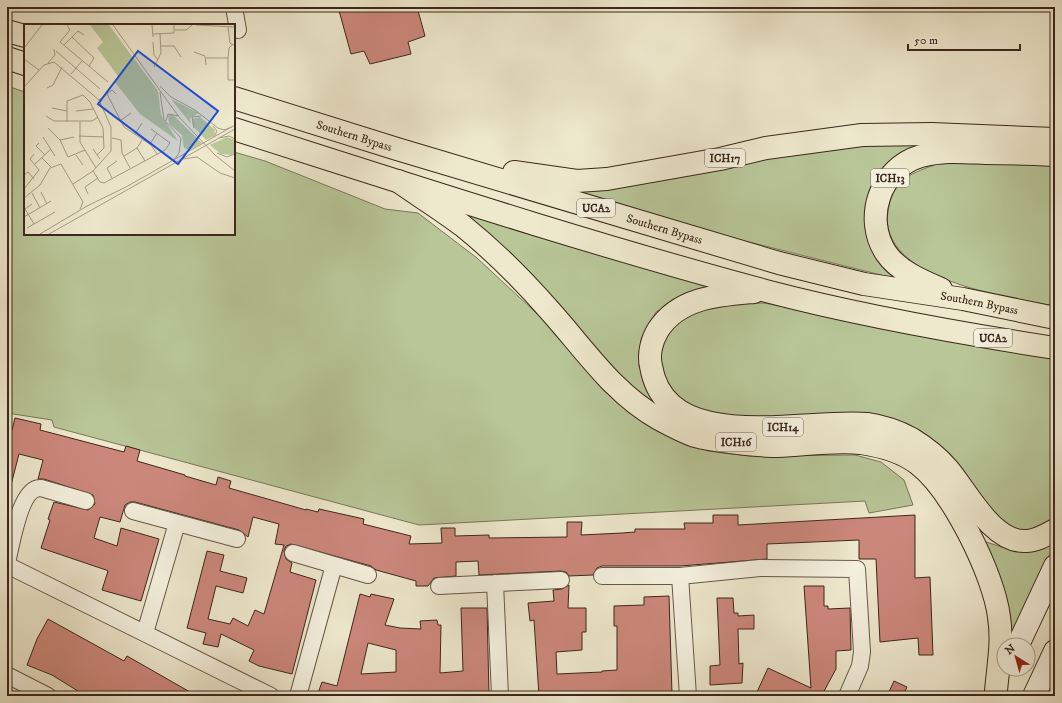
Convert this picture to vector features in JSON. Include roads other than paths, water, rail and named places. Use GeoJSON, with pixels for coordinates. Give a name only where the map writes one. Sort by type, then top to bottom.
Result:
{"type":"FeatureCollection","features":[{"type":"Feature","properties":{"kind":"highway"},"geometry":{"type":"LineString","coordinates":[[7,31],[24,36]]}},
{"type":"Feature","properties":{"kind":"highway"},"geometry":{"type":"LineString","coordinates":[[7,58],[24,64]]}},
{"type":"Feature","properties":{"kind":"highway","name":"Southern Bypass"},"geometry":{"type":"LineString","coordinates":[[235,98],[397,149],[779,263],[864,284],[963,299],[1055,318]]}},
{"type":"Feature","properties":{"kind":"highway","name":"UCA2"},"geometry":{"type":"LineString","coordinates":[[235,129],[578,237],[767,291],[931,328],[1055,348]]}},
{"type":"Feature","properties":{"kind":"highway","name":"ICH17"},"geometry":{"type":"LineString","coordinates":[[397,149],[531,175],[577,181],[607,179],[720,159],[766,148],[862,135],[932,134],[1055,139]]}},
{"type":"Feature","properties":{"kind":"highway","name":"ICH13"},"geometry":{"type":"LineString","coordinates":[[963,299],[923,282],[895,264],[886,254],[880,242],[875,221],[877,203],[887,181],[904,165],[919,157],[942,152],[1055,155]]}},
{"type":"Feature","properties":{"kind":"highway","name":"ICH16"},"geometry":{"type":"LineString","coordinates":[[398,181],[462,226],[493,252],[551,312],[606,377],[634,403],[660,420],[696,436],[732,442],[776,446],[817,442],[861,443],[895,451],[919,464],[943,491],[959,514],[978,551],[994,597],[999,615],[1001,639],[995,694]]}},
{"type":"Feature","properties":{"kind":"highway","name":"ICH14"},"geometry":{"type":"LineString","coordinates":[[767,291],[717,296],[692,302],[674,312],[663,322],[655,335],[650,354],[650,364],[654,381],[662,396],[680,411],[694,419],[720,426],[762,428],[820,424],[858,424],[885,428],[911,438],[932,452],[947,468],[988,522],[998,532],[1016,540],[1026,541],[1038,538],[1055,530]]}},
{"type":"Feature","properties":{"kind":"main road"},"geometry":{"type":"LineString","coordinates":[[1022,637],[1055,566]]}},
{"type":"Feature","properties":{"kind":"main road"},"geometry":{"type":"LineString","coordinates":[[1034,696],[1055,651]]}},
{"type":"Feature","properties":{"kind":"main road"},"geometry":{"type":"LineString","coordinates":[[995,694],[1003,677]]}},
{"type":"Feature","properties":{"kind":"street"},"geometry":{"type":"LineString","coordinates":[[234,7],[238,30]]}},
{"type":"Feature","properties":{"kind":"street"},"geometry":{"type":"LineString","coordinates":[[86,500],[37,487],[29,493],[22,504],[7,564],[271,696]]}},
{"type":"Feature","properties":{"kind":"street"},"geometry":{"type":"LineString","coordinates":[[132,512],[237,539]]}},
{"type":"Feature","properties":{"kind":"street"},"geometry":{"type":"LineString","coordinates":[[145,632],[177,523]]}},
{"type":"Feature","properties":{"kind":"street"},"geometry":{"type":"LineString","coordinates":[[294,553],[368,575]]}},
{"type":"Feature","properties":{"kind":"street"},"geometry":{"type":"LineString","coordinates":[[298,696],[334,565]]}},
{"type":"Feature","properties":{"kind":"street"},"geometry":{"type":"LineString","coordinates":[[602,576],[680,576],[760,568],[857,569],[862,652],[860,666],[847,696]]}},
{"type":"Feature","properties":{"kind":"street"},"geometry":{"type":"LineString","coordinates":[[680,576],[688,696]]}},
{"type":"Feature","properties":{"kind":"street"},"geometry":{"type":"LineString","coordinates":[[439,586],[561,580]]}},
{"type":"Feature","properties":{"kind":"street"},"geometry":{"type":"LineString","coordinates":[[495,583],[500,696]]}},
{"type":"Feature","properties":{"kind":"street"},"geometry":{"type":"LineString","coordinates":[[7,675],[48,696]]}}]}
